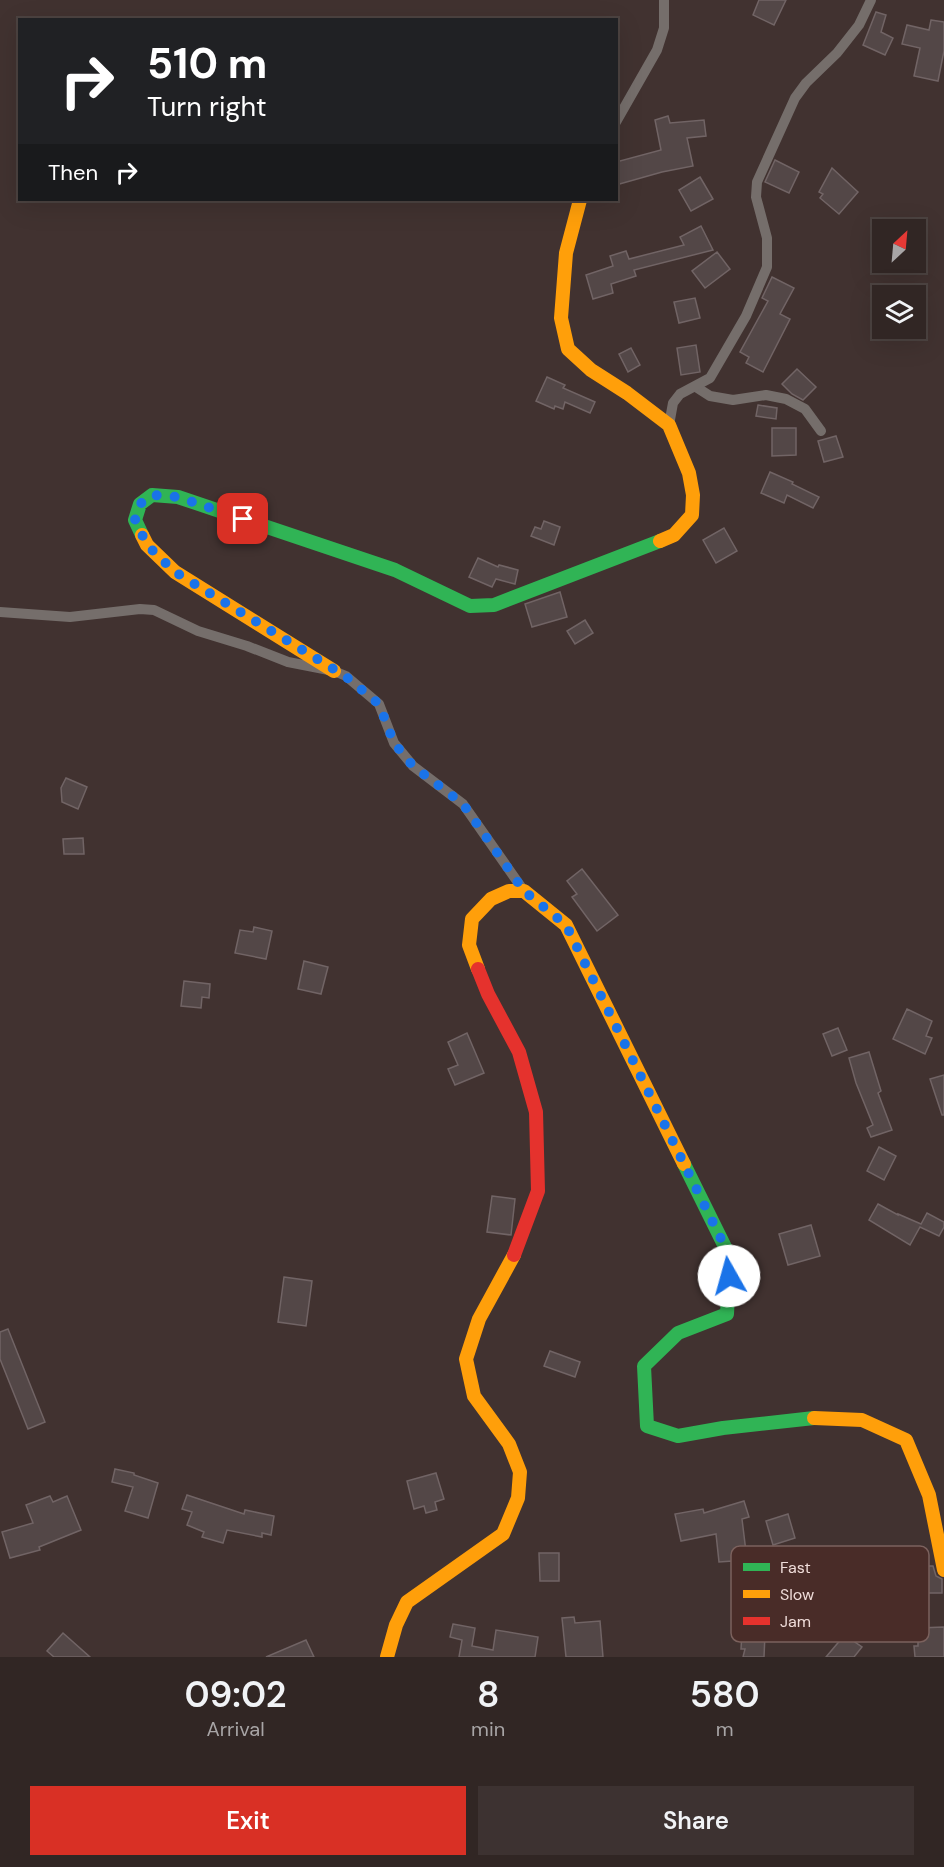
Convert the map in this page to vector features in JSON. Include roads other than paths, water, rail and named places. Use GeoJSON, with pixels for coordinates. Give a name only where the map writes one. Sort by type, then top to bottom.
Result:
{"type":"FeatureCollection","features":[{"type":"Feature","properties":{"kind":"street"},"geometry":{"type":"LineString","coordinates":[[618,118],[657,50],[663,28],[664,0]]}},
{"type":"Feature","properties":{"kind":"street"},"geometry":{"type":"LineString","coordinates":[[669,425],[673,403],[680,394],[710,378],[746,316],[767,267],[767,238],[756,197],[757,182],[795,98],[806,83],[837,53],[858,25],[871,0]]}},
{"type":"Feature","properties":{"kind":"street"},"geometry":{"type":"LineString","coordinates":[[580,201],[566,253],[561,318],[568,349],[591,370],[627,393],[669,425],[689,473],[693,495],[692,515],[674,535],[494,605],[470,606],[395,570],[178,497],[152,495],[140,504],[135,520],[147,545],[175,572],[345,676],[379,704],[394,743],[413,766],[463,804],[524,891],[566,925],[730,1257],[727,1314],[678,1333],[644,1366],[647,1426],[678,1436],[723,1428],[811,1418],[862,1420],[906,1440],[929,1495],[944,1570]]}},
{"type":"Feature","properties":{"kind":"street"},"geometry":{"type":"LineString","coordinates":[[696,387],[710,396],[733,400],[766,395],[786,399],[805,409],[821,431]]}},
{"type":"Feature","properties":{"kind":"street"},"geometry":{"type":"LineString","coordinates":[[0,612],[70,617],[140,609],[154,610],[198,631],[288,662],[334,671]]}},
{"type":"Feature","properties":{"kind":"street"},"geometry":{"type":"LineString","coordinates":[[387,1657],[396,1625],[407,1602],[503,1534],[518,1498],[520,1472],[509,1444],[474,1396],[466,1359],[479,1319],[511,1262],[538,1191],[536,1112],[519,1052],[488,994],[470,945],[472,919],[491,899],[508,891],[524,891]]}}]}
